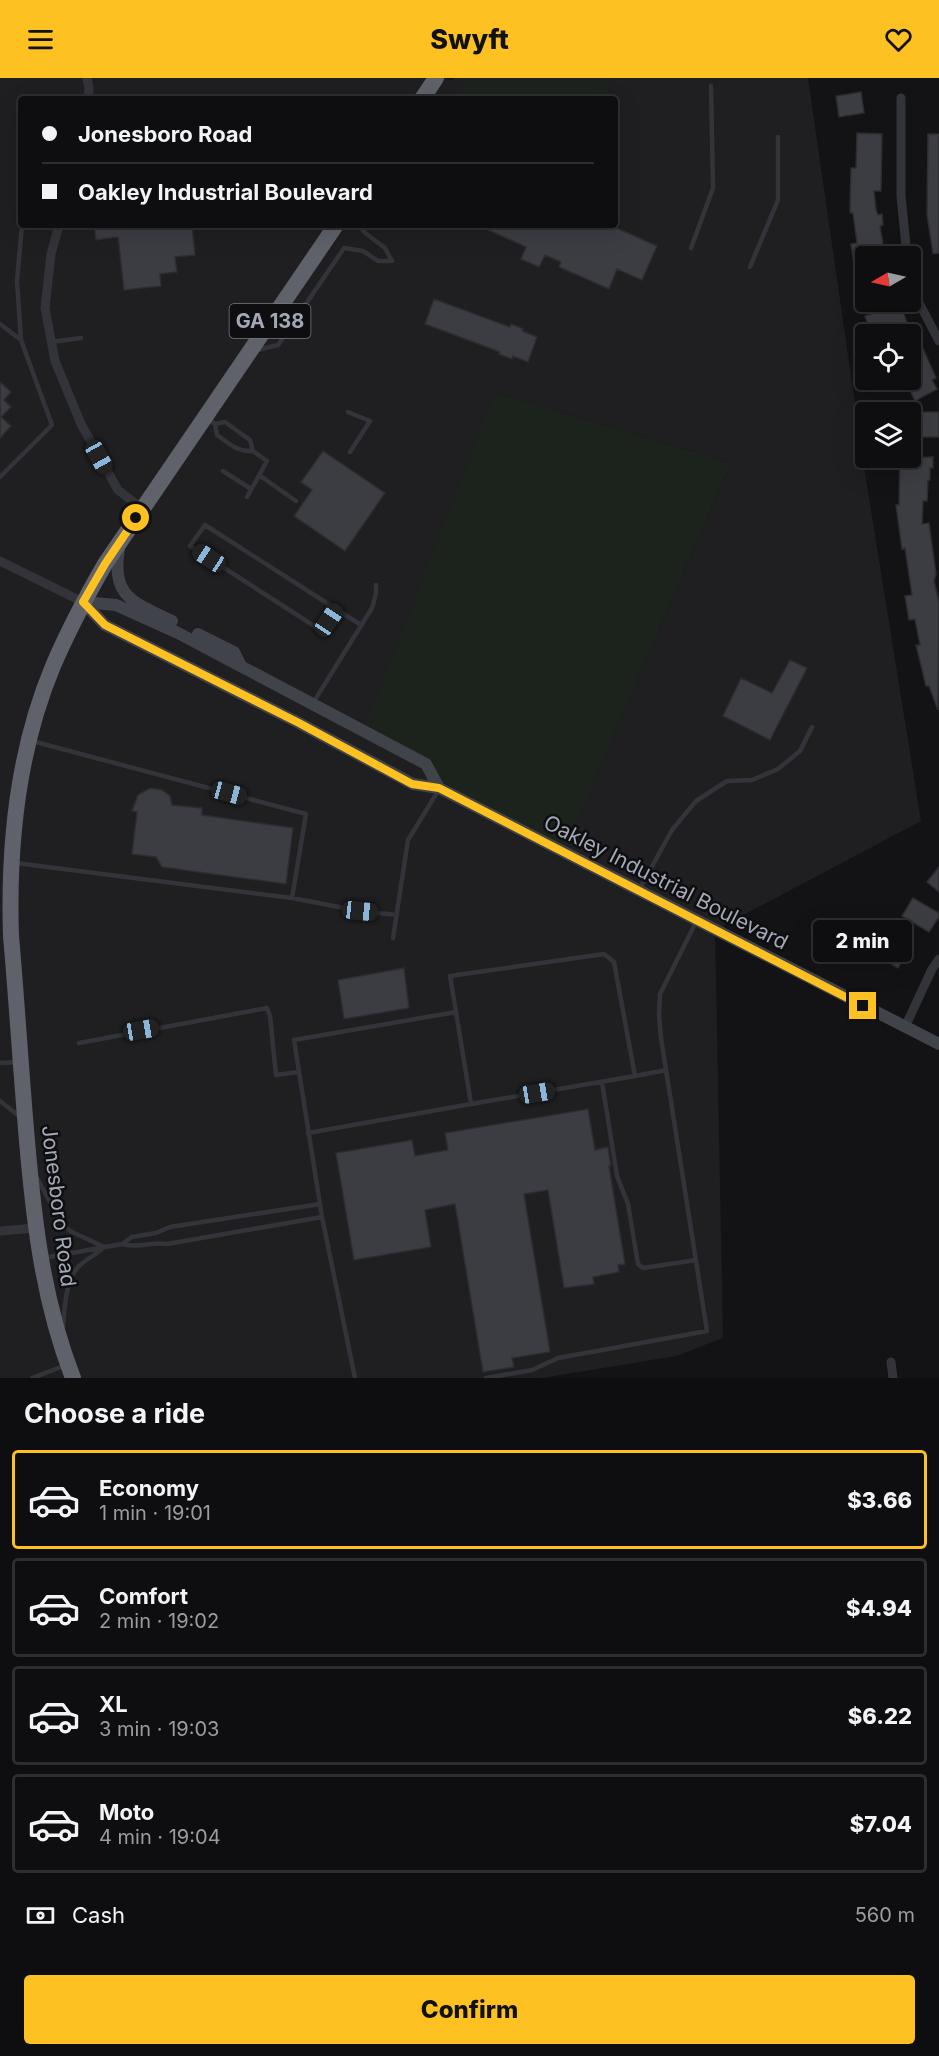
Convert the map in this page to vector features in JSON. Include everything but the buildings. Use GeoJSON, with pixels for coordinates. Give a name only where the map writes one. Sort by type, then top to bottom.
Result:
{"type":"FeatureCollection","features":[{"type":"Feature","properties":{"kind":"highway"},"geometry":{"type":"LineString","coordinates":[[424,96],[436,78]]}},
{"type":"Feature","properties":{"kind":"highway","name":"Jonesboro Road"},"geometry":{"type":"LineString","coordinates":[[70,1371],[47,1297],[35,1228],[11,936],[5,889],[16,803],[29,740],[53,667],[83,602],[143,509],[210,420],[250,351],[334,228]]}},
{"type":"Feature","properties":{"kind":"street"},"geometry":{"type":"LineString","coordinates":[[87,78],[88,96]]}},
{"type":"Feature","properties":{"kind":"street"},"geometry":{"type":"LineString","coordinates":[[901,98],[901,196],[906,246]]}},
{"type":"Feature","properties":{"kind":"street"},"geometry":{"type":"LineString","coordinates":[[58,228],[51,255],[45,308],[55,361],[81,424],[118,490],[143,509]]}},
{"type":"Feature","properties":{"kind":"street"},"geometry":{"type":"LineString","coordinates":[[921,307],[939,341]]}},
{"type":"Feature","properties":{"kind":"street"},"geometry":{"type":"LineString","coordinates":[[122,540],[119,553],[120,584],[130,600],[234,652],[241,666]]}},
{"type":"Feature","properties":{"kind":"street","name":"Oakley Industrial Boulevard"},"geometry":{"type":"LineString","coordinates":[[0,561],[83,602],[105,625],[288,717],[412,784],[439,788],[939,1044]]}},
{"type":"Feature","properties":{"kind":"street","name":"Oakley Industrial Boulevard"},"geometry":{"type":"LineString","coordinates":[[83,602],[116,605],[178,633],[426,764],[439,788]]}},
{"type":"Feature","properties":{"kind":"street"},"geometry":{"type":"LineString","coordinates":[[905,1027],[939,959]]}},
{"type":"Feature","properties":{"kind":"street"},"geometry":{"type":"LineString","coordinates":[[0,1232],[35,1228]]}},
{"type":"Feature","properties":{"kind":"street"},"geometry":{"type":"LineString","coordinates":[[891,1362],[893,1378]]}},
{"type":"Feature","properties":{"kind":"lane"},"geometry":{"type":"LineString","coordinates":[[691,248],[713,188],[711,86]]}},
{"type":"Feature","properties":{"kind":"lane"},"geometry":{"type":"LineString","coordinates":[[750,267],[778,200],[778,137]]}},
{"type":"Feature","properties":{"kind":"lane"},"geometry":{"type":"LineString","coordinates":[[0,477],[52,425],[21,340],[17,281],[22,228]]}},
{"type":"Feature","properties":{"kind":"lane"},"geometry":{"type":"LineString","coordinates":[[250,351],[278,345],[344,248],[363,251],[378,261],[392,261],[385,248],[362,228]]}},
{"type":"Feature","properties":{"kind":"lane"},"geometry":{"type":"LineString","coordinates":[[0,324],[21,340]]}},
{"type":"Feature","properties":{"kind":"lane"},"geometry":{"type":"LineString","coordinates":[[51,342],[81,338]]}},
{"type":"Feature","properties":{"kind":"lane"},"geometry":{"type":"LineString","coordinates":[[348,412],[370,421],[350,452]]}},
{"type":"Feature","properties":{"kind":"lane"},"geometry":{"type":"LineString","coordinates":[[210,420],[217,435],[241,452],[254,451]]}},
{"type":"Feature","properties":{"kind":"lane"},"geometry":{"type":"LineString","coordinates":[[210,420],[225,422],[250,440],[254,451],[267,461],[247,497]]}},
{"type":"Feature","properties":{"kind":"lane"},"geometry":{"type":"LineString","coordinates":[[223,471],[251,489]]}},
{"type":"Feature","properties":{"kind":"lane"},"geometry":{"type":"LineString","coordinates":[[259,475],[296,501]]}},
{"type":"Feature","properties":{"kind":"lane"},"geometry":{"type":"LineString","coordinates":[[337,610],[322,631],[190,546],[205,525],[361,625]]}},
{"type":"Feature","properties":{"kind":"lane"},"geometry":{"type":"LineString","coordinates":[[312,704],[372,608],[376,585]]}},
{"type":"Feature","properties":{"kind":"lane"},"geometry":{"type":"LineString","coordinates":[[639,891],[672,830],[696,801],[727,781],[752,780],[778,769],[800,751],[812,727]]}},
{"type":"Feature","properties":{"kind":"lane"},"geometry":{"type":"LineString","coordinates":[[29,740],[306,814],[292,898]]}},
{"type":"Feature","properties":{"kind":"lane"},"geometry":{"type":"LineString","coordinates":[[393,938],[408,840],[439,788]]}},
{"type":"Feature","properties":{"kind":"lane"},"geometry":{"type":"LineString","coordinates":[[10,863],[292,898],[360,911],[397,915]]}},
{"type":"Feature","properties":{"kind":"lane"},"geometry":{"type":"LineString","coordinates":[[486,1378],[532,1370],[558,1358],[707,1331],[659,1015],[660,994],[697,920]]}},
{"type":"Feature","properties":{"kind":"lane"},"geometry":{"type":"LineString","coordinates":[[471,1104],[450,976],[604,954],[614,962],[634,1076]]}},
{"type":"Feature","properties":{"kind":"lane"},"geometry":{"type":"LineString","coordinates":[[79,1043],[267,1008],[270,1016],[276,1075],[299,1072]]}},
{"type":"Feature","properties":{"kind":"lane"},"geometry":{"type":"LineString","coordinates":[[355,1378],[322,1217],[294,1040],[456,1012]]}},
{"type":"Feature","properties":{"kind":"lane"},"geometry":{"type":"LineString","coordinates":[[0,1063],[21,1061]]}},
{"type":"Feature","properties":{"kind":"lane"},"geometry":{"type":"LineString","coordinates":[[308,1133],[666,1070]]}},
{"type":"Feature","properties":{"kind":"lane"},"geometry":{"type":"LineString","coordinates":[[602,1082],[617,1176],[628,1204],[638,1264],[643,1268],[696,1260]]}},
{"type":"Feature","properties":{"kind":"lane"},"geometry":{"type":"LineString","coordinates":[[0,1101],[26,1120]]}},
{"type":"Feature","properties":{"kind":"lane"},"geometry":{"type":"LineString","coordinates":[[29,1165],[61,1221],[70,1231],[105,1247]]}},
{"type":"Feature","properties":{"kind":"lane"},"geometry":{"type":"LineString","coordinates":[[122,1244],[132,1237],[156,1233],[170,1227],[320,1204]]}},
{"type":"Feature","properties":{"kind":"lane"},"geometry":{"type":"LineString","coordinates":[[40,1259],[122,1244],[135,1247],[167,1244],[322,1217]]}},
{"type":"Feature","properties":{"kind":"lane"},"geometry":{"type":"LineString","coordinates":[[60,1343],[68,1287],[73,1275],[85,1261],[105,1247]]}},
{"type":"Feature","properties":{"kind":"lane"},"geometry":{"type":"LineString","coordinates":[[32,1378],[70,1371]]}},
{"type":"Feature","properties":{"kind":"shaded area"},"geometry":{"type":"Polygon","coordinates":[[[0,78],[444,78],[452,80],[453,78],[808,78],[855,404],[855,468],[864,468],[921,821],[715,930],[723,1338],[676,1356],[542,1378],[0,1378],[0,78]],[[495,392],[562,855],[731,463],[495,392]]]}},
{"type":"Feature","properties":{"kind":"shaded area"},"geometry":{"type":"Polygon","coordinates":[[[467,78],[611,78],[608,96],[458,96],[467,78]]]}},
{"type":"Feature","properties":{"kind":"shaded area"},"geometry":{"type":"Polygon","coordinates":[[[495,392],[731,463],[562,856],[363,732],[495,392]]]}},
{"type":"Feature","properties":{"kind":"route"},"geometry":{"type":"LineString","coordinates":[[136,518],[83,602],[105,625],[165,653],[412,784],[439,788],[863,1006]]}}]}
